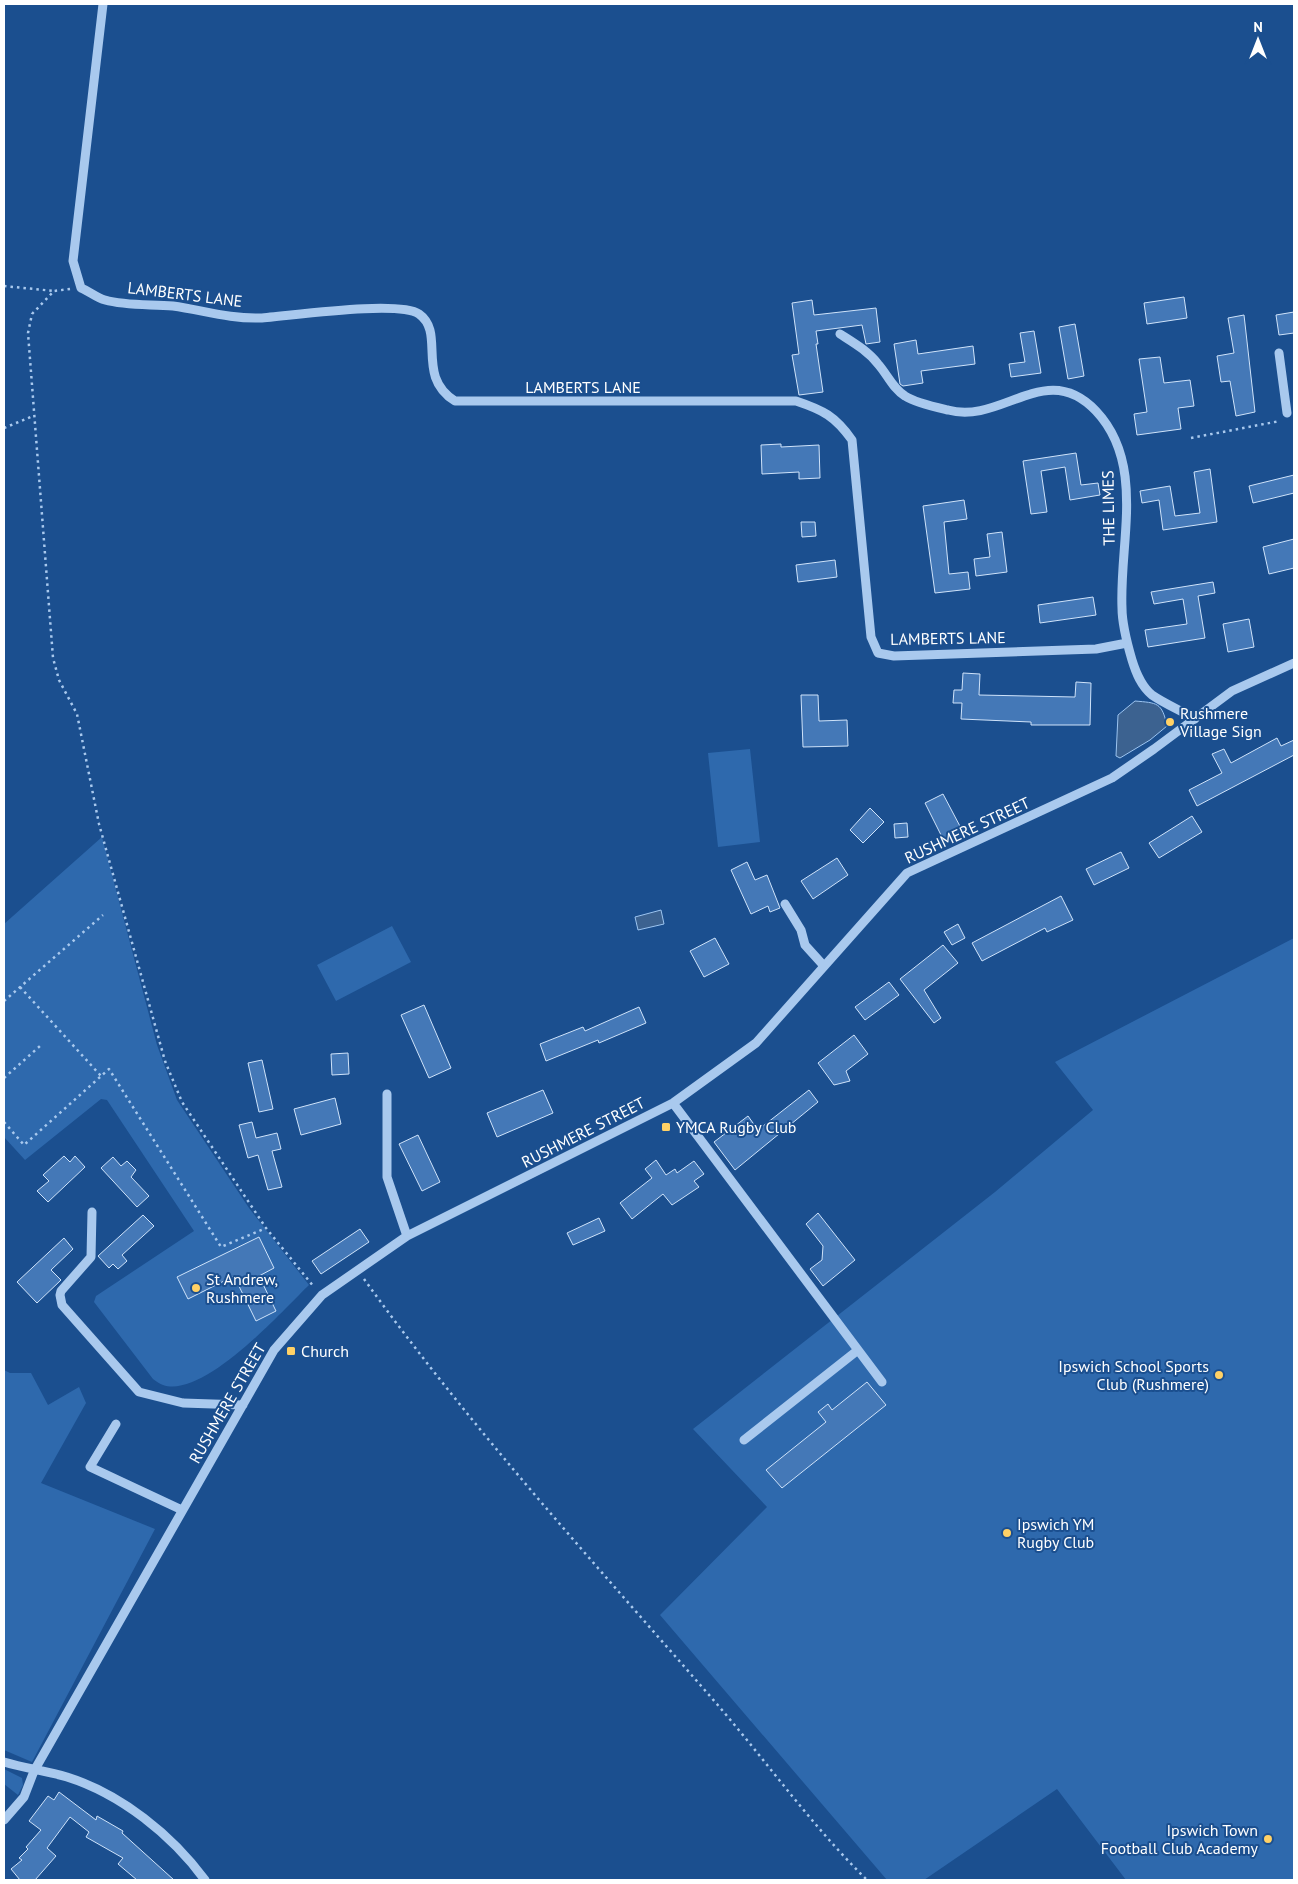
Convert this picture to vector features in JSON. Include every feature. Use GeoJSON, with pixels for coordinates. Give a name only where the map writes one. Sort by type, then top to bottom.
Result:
{"type":"FeatureCollection","features":[{"type":"Feature","properties":{"kind":"street"},"geometry":{"type":"LineString","coordinates":[[81,288],[72,261],[103,4]]}},
{"type":"Feature","properties":{"kind":"street","name":"LAMBERTS LANE"},"geometry":{"type":"LineString","coordinates":[[81,288],[105,300],[174,306],[227,316],[258,318],[386,308],[418,314],[426,322],[430,332],[432,368],[436,383],[443,394],[455,401],[796,401],[821,409],[839,421],[852,440],[871,637],[878,653],[894,656],[1096,649],[1127,643]]}},
{"type":"Feature","properties":{"kind":"street","name":"THE LIMES"},"geometry":{"type":"LineString","coordinates":[[840,334],[862,348],[905,396],[950,411],[984,411],[1015,399],[1052,389],[1080,397],[1095,410],[1112,430],[1126,482],[1122,608],[1127,643]]}},
{"type":"Feature","properties":{"kind":"street"},"geometry":{"type":"LineString","coordinates":[[1279,353],[1290,401],[1287,413]]}},
{"type":"Feature","properties":{"kind":"street"},"geometry":{"type":"LineString","coordinates":[[1127,643],[1138,678],[1152,695],[1195,719]]}},
{"type":"Feature","properties":{"kind":"street","name":"RUSHMERE STREET"},"geometry":{"type":"LineString","coordinates":[[4,1820],[24,1797],[34,1771],[274,1350],[322,1295],[406,1236],[673,1103],[756,1043],[907,873],[1112,778],[1232,691],[1294,663]]}},
{"type":"Feature","properties":{"kind":"street"},"geometry":{"type":"LineString","coordinates":[[785,904],[801,930],[805,945],[824,966]]}},
{"type":"Feature","properties":{"kind":"street"},"geometry":{"type":"LineString","coordinates":[[387,1094],[387,1177],[406,1236]]}},
{"type":"Feature","properties":{"kind":"street"},"geometry":{"type":"LineString","coordinates":[[673,1103],[882,1382]]}},
{"type":"Feature","properties":{"kind":"street"},"geometry":{"type":"LineString","coordinates":[[92,1212],[91,1257],[61,1291],[62,1305],[138,1392],[183,1404],[243,1405]]}},
{"type":"Feature","properties":{"kind":"street"},"geometry":{"type":"LineString","coordinates":[[744,1440],[858,1350]]}},
{"type":"Feature","properties":{"kind":"street"},"geometry":{"type":"LineString","coordinates":[[116,1424],[90,1466],[182,1510]]}},
{"type":"Feature","properties":{"kind":"street"},"geometry":{"type":"LineString","coordinates":[[4,1762],[34,1771],[56,1774],[83,1783],[129,1809],[173,1843],[205,1880]]}},
{"type":"Feature","properties":{"kind":"path"},"geometry":{"type":"LineString","coordinates":[[4,286],[54,291],[81,288]]}},
{"type":"Feature","properties":{"kind":"path"},"geometry":{"type":"LineString","coordinates":[[54,291],[32,314],[28,333],[53,658],[60,680],[77,714],[99,824],[165,1061],[182,1102],[266,1228],[322,1295]]}},
{"type":"Feature","properties":{"kind":"path"},"geometry":{"type":"LineString","coordinates":[[1191,438],[1282,420],[1287,413]]}},
{"type":"Feature","properties":{"kind":"path"},"geometry":{"type":"LineString","coordinates":[[4,428],[34,416]]}},
{"type":"Feature","properties":{"kind":"path"},"geometry":{"type":"LineString","coordinates":[[4,1001],[103,915]]}},
{"type":"Feature","properties":{"kind":"path"},"geometry":{"type":"LineString","coordinates":[[20,986],[101,1076]]}},
{"type":"Feature","properties":{"kind":"path"},"geometry":{"type":"LineString","coordinates":[[4,1078],[40,1046]]}},
{"type":"Feature","properties":{"kind":"path"},"geometry":{"type":"LineString","coordinates":[[4,1122],[24,1144],[109,1069],[221,1247],[266,1228]]}},
{"type":"Feature","properties":{"kind":"path"},"geometry":{"type":"LineString","coordinates":[[358,1270],[400,1329],[546,1507],[718,1705],[840,1854],[867,1880]]}},
{"type":"Feature","properties":{"kind":"shaded area"},"geometry":{"type":"Polygon","coordinates":[[[1135,701],[1149,702],[1157,705],[1163,712],[1167,726],[1150,740],[1120,758],[1116,756],[1118,715],[1135,701]]]}},
{"type":"Feature","properties":{"kind":"shaded area"},"geometry":{"type":"Polygon","coordinates":[[[750,749],[760,842],[718,847],[708,753],[750,749]]]}},
{"type":"Feature","properties":{"kind":"shaded area"},"geometry":{"type":"Polygon","coordinates":[[[102,837],[157,1045],[177,1100],[249,1208],[309,1285],[241,1350],[199,1379],[180,1386],[163,1385],[153,1379],[94,1302],[96,1296],[194,1231],[107,1100],[101,1099],[25,1160],[4,1137],[4,924],[102,837]]]}},
{"type":"Feature","properties":{"kind":"shaded area"},"geometry":{"type":"Polygon","coordinates":[[[661,910],[664,924],[638,930],[635,917],[661,910]]]}},
{"type":"Feature","properties":{"kind":"shaded area"},"geometry":{"type":"Polygon","coordinates":[[[392,926],[411,962],[336,1001],[317,965],[392,926]]]}},
{"type":"Feature","properties":{"kind":"shaded area","name":"Ipswich YM Rugby Club"},"geometry":{"type":"Polygon","coordinates":[[[1294,938],[1294,1880],[1126,1880],[1057,1789],[924,1880],[887,1880],[660,1615],[767,1507],[693,1429],[995,1192],[1093,1110],[1055,1062],[1294,938]]]}},
{"type":"Feature","properties":{"kind":"shaded area"},"geometry":{"type":"Polygon","coordinates":[[[4,1370],[10,1373],[31,1373],[48,1405],[79,1387],[86,1403],[41,1483],[155,1529],[32,1762],[4,1750],[4,1370]]]}},
{"type":"Feature","properties":{"kind":"shaded area"},"geometry":{"type":"Polygon","coordinates":[[[4,1769],[22,1778],[23,1785],[18,1795],[4,1784],[4,1769]]]}},
{"type":"Feature","properties":{"kind":"building"},"geometry":{"type":"Polygon","coordinates":[[[1184,297],[1187,318],[1147,324],[1144,303],[1184,297]]]}},
{"type":"Feature","properties":{"kind":"building"},"geometry":{"type":"Polygon","coordinates":[[[812,300],[814,315],[876,308],[880,342],[866,344],[862,325],[816,331],[823,392],[799,395],[792,355],[799,354],[792,303],[812,300]]]}},
{"type":"Feature","properties":{"kind":"building"},"geometry":{"type":"Polygon","coordinates":[[[1294,312],[1294,333],[1279,335],[1276,315],[1294,312]]]}},
{"type":"Feature","properties":{"kind":"building"},"geometry":{"type":"Polygon","coordinates":[[[1244,315],[1255,412],[1236,416],[1230,381],[1221,382],[1217,356],[1234,353],[1228,318],[1244,315]]]}},
{"type":"Feature","properties":{"kind":"building"},"geometry":{"type":"Polygon","coordinates":[[[1075,324],[1084,376],[1068,379],[1059,327],[1075,324]]]}},
{"type":"Feature","properties":{"kind":"building"},"geometry":{"type":"Polygon","coordinates":[[[1034,331],[1041,373],[1011,377],[1009,364],[1025,362],[1020,333],[1034,331]]]}},
{"type":"Feature","properties":{"kind":"building"},"geometry":{"type":"Polygon","coordinates":[[[916,340],[918,354],[973,346],[975,364],[921,371],[923,383],[903,386],[900,384],[894,344],[916,340]]]}},
{"type":"Feature","properties":{"kind":"building"},"geometry":{"type":"Polygon","coordinates":[[[1160,357],[1164,383],[1190,380],[1194,406],[1178,408],[1181,429],[1137,435],[1134,414],[1147,412],[1139,359],[1160,357]]]}},
{"type":"Feature","properties":{"kind":"building"},"geometry":{"type":"Polygon","coordinates":[[[781,444],[781,447],[819,445],[820,478],[799,479],[799,472],[762,474],[761,445],[781,444]]]}},
{"type":"Feature","properties":{"kind":"building"},"geometry":{"type":"Polygon","coordinates":[[[1076,453],[1081,485],[1098,483],[1100,495],[1070,500],[1065,467],[1041,471],[1047,512],[1031,514],[1023,461],[1076,453]]]}},
{"type":"Feature","properties":{"kind":"building"},"geometry":{"type":"Polygon","coordinates":[[[1210,469],[1217,522],[1163,530],[1159,500],[1142,503],[1140,491],[1170,486],[1175,516],[1200,513],[1194,472],[1210,469]]]}},
{"type":"Feature","properties":{"kind":"building"},"geometry":{"type":"Polygon","coordinates":[[[1294,475],[1294,493],[1253,503],[1249,486],[1294,475]]]}},
{"type":"Feature","properties":{"kind":"building"},"geometry":{"type":"Polygon","coordinates":[[[964,500],[967,519],[944,522],[949,574],[968,572],[970,589],[935,593],[923,506],[964,500]]]}},
{"type":"Feature","properties":{"kind":"building"},"geometry":{"type":"Polygon","coordinates":[[[801,522],[815,522],[816,536],[802,537],[801,522]]]}},
{"type":"Feature","properties":{"kind":"building"},"geometry":{"type":"Polygon","coordinates":[[[1002,532],[1007,572],[976,576],[974,559],[990,557],[987,534],[1002,532]]]}},
{"type":"Feature","properties":{"kind":"building"},"geometry":{"type":"Polygon","coordinates":[[[1294,539],[1294,568],[1269,574],[1263,547],[1294,539]]]}},
{"type":"Feature","properties":{"kind":"building"},"geometry":{"type":"Polygon","coordinates":[[[835,560],[837,577],[798,582],[796,565],[835,560]]]}},
{"type":"Feature","properties":{"kind":"building"},"geometry":{"type":"Polygon","coordinates":[[[1213,582],[1215,593],[1198,596],[1205,638],[1148,647],[1145,630],[1187,624],[1183,599],[1154,604],[1151,592],[1213,582]]]}},
{"type":"Feature","properties":{"kind":"building"},"geometry":{"type":"Polygon","coordinates":[[[1093,597],[1096,615],[1040,623],[1038,605],[1093,597]]]}},
{"type":"Feature","properties":{"kind":"building"},"geometry":{"type":"Polygon","coordinates":[[[1249,619],[1254,647],[1228,652],[1223,624],[1249,619]]]}},
{"type":"Feature","properties":{"kind":"building"},"geometry":{"type":"Polygon","coordinates":[[[963,673],[980,674],[979,695],[1075,697],[1076,682],[1091,683],[1090,725],[1031,725],[1031,722],[961,719],[962,703],[953,703],[954,690],[962,690],[963,673]]]}},
{"type":"Feature","properties":{"kind":"building"},"geometry":{"type":"Polygon","coordinates":[[[801,695],[818,695],[819,721],[847,720],[848,746],[803,747],[801,695]]]}},
{"type":"Feature","properties":{"kind":"building"},"geometry":{"type":"Polygon","coordinates":[[[1277,738],[1281,746],[1294,740],[1294,755],[1197,806],[1189,790],[1222,773],[1212,754],[1224,749],[1231,763],[1277,738]]]}},
{"type":"Feature","properties":{"kind":"building"},"geometry":{"type":"Polygon","coordinates":[[[943,794],[962,830],[943,839],[925,803],[943,794]]]}},
{"type":"Feature","properties":{"kind":"building"},"geometry":{"type":"Polygon","coordinates":[[[870,808],[884,822],[863,843],[850,830],[870,808]]]}},
{"type":"Feature","properties":{"kind":"building"},"geometry":{"type":"Polygon","coordinates":[[[1192,816],[1202,832],[1159,858],[1149,843],[1192,816]]]}},
{"type":"Feature","properties":{"kind":"building"},"geometry":{"type":"Polygon","coordinates":[[[907,823],[908,837],[895,838],[894,824],[907,823]]]}},
{"type":"Feature","properties":{"kind":"building"},"geometry":{"type":"Polygon","coordinates":[[[1121,852],[1129,868],[1094,885],[1086,869],[1121,852]]]}},
{"type":"Feature","properties":{"kind":"building"},"geometry":{"type":"Polygon","coordinates":[[[837,858],[848,875],[813,899],[801,881],[837,858]]]}},
{"type":"Feature","properties":{"kind":"building"},"geometry":{"type":"Polygon","coordinates":[[[747,862],[755,880],[767,875],[780,908],[770,912],[768,906],[751,914],[731,870],[747,862]]]}},
{"type":"Feature","properties":{"kind":"building"},"geometry":{"type":"Polygon","coordinates":[[[1061,896],[1073,920],[1047,932],[1045,928],[982,961],[972,943],[1061,896]]]}},
{"type":"Feature","properties":{"kind":"building"},"geometry":{"type":"Polygon","coordinates":[[[958,924],[965,938],[952,945],[944,932],[958,924]]]}},
{"type":"Feature","properties":{"kind":"building"},"geometry":{"type":"Polygon","coordinates":[[[715,938],[729,964],[704,977],[690,951],[715,938]]]}},
{"type":"Feature","properties":{"kind":"building"},"geometry":{"type":"Polygon","coordinates":[[[943,945],[958,963],[924,990],[941,1018],[934,1023],[900,979],[943,945]]]}},
{"type":"Feature","properties":{"kind":"building"},"geometry":{"type":"Polygon","coordinates":[[[889,982],[899,995],[865,1020],[855,1007],[889,982]]]}},
{"type":"Feature","properties":{"kind":"building"},"geometry":{"type":"Polygon","coordinates":[[[424,1005],[451,1068],[429,1078],[401,1015],[424,1005]]]}},
{"type":"Feature","properties":{"kind":"building"},"geometry":{"type":"Polygon","coordinates":[[[639,1007],[646,1023],[599,1043],[598,1040],[546,1061],[540,1044],[583,1027],[585,1031],[639,1007]]]}},
{"type":"Feature","properties":{"kind":"building"},"geometry":{"type":"Polygon","coordinates":[[[854,1035],[868,1054],[846,1071],[850,1081],[834,1085],[818,1063],[854,1035]]]}},
{"type":"Feature","properties":{"kind":"building"},"geometry":{"type":"Polygon","coordinates":[[[348,1053],[349,1074],[332,1075],[331,1054],[348,1053]]]}},
{"type":"Feature","properties":{"kind":"building"},"geometry":{"type":"Polygon","coordinates":[[[262,1060],[273,1109],[259,1112],[248,1063],[262,1060]]]}},
{"type":"Feature","properties":{"kind":"building"},"geometry":{"type":"Polygon","coordinates":[[[543,1090],[553,1113],[497,1137],[487,1113],[543,1090]]]}},
{"type":"Feature","properties":{"kind":"building"},"geometry":{"type":"Polygon","coordinates":[[[809,1090],[818,1102],[735,1170],[714,1142],[748,1116],[758,1130],[809,1090]]]}},
{"type":"Feature","properties":{"kind":"building"},"geometry":{"type":"Polygon","coordinates":[[[335,1098],[341,1124],[301,1135],[294,1109],[335,1098]]]}},
{"type":"Feature","properties":{"kind":"building"},"geometry":{"type":"Polygon","coordinates":[[[252,1122],[256,1138],[277,1133],[281,1149],[272,1151],[282,1187],[268,1190],[258,1155],[248,1158],[239,1125],[252,1122]]]}},
{"type":"Feature","properties":{"kind":"building"},"geometry":{"type":"Polygon","coordinates":[[[418,1135],[440,1182],[422,1191],[399,1144],[418,1135]]]}},
{"type":"Feature","properties":{"kind":"building"},"geometry":{"type":"Polygon","coordinates":[[[64,1156],[70,1162],[75,1156],[85,1167],[48,1202],[37,1191],[49,1181],[43,1175],[64,1156]]]}},
{"type":"Feature","properties":{"kind":"building"},"geometry":{"type":"Polygon","coordinates":[[[113,1157],[121,1166],[127,1161],[136,1170],[131,1177],[149,1196],[137,1207],[101,1168],[113,1157]]]}},
{"type":"Feature","properties":{"kind":"building"},"geometry":{"type":"Polygon","coordinates":[[[656,1160],[666,1175],[675,1169],[677,1173],[694,1161],[704,1174],[694,1181],[699,1187],[672,1205],[663,1194],[632,1219],[620,1203],[652,1178],[645,1169],[656,1160]]]}},
{"type":"Feature","properties":{"kind":"building"},"geometry":{"type":"Polygon","coordinates":[[[818,1213],[855,1260],[823,1286],[810,1269],[822,1260],[823,1246],[806,1224],[818,1213]]]}},
{"type":"Feature","properties":{"kind":"building"},"geometry":{"type":"Polygon","coordinates":[[[143,1215],[154,1226],[122,1255],[127,1261],[118,1269],[113,1264],[109,1268],[98,1256],[143,1215]]]}},
{"type":"Feature","properties":{"kind":"building"},"geometry":{"type":"Polygon","coordinates":[[[599,1218],[605,1231],[573,1245],[567,1233],[599,1218]]]}},
{"type":"Feature","properties":{"kind":"building"},"geometry":{"type":"Polygon","coordinates":[[[360,1229],[369,1242],[321,1274],[312,1261],[360,1229]]]}},
{"type":"Feature","properties":{"kind":"building","name":"St Andrew, Rushmere"},"geometry":{"type":"Polygon","coordinates":[[[259,1237],[274,1268],[259,1276],[276,1311],[256,1321],[234,1276],[188,1299],[177,1277],[259,1237]]]}},
{"type":"Feature","properties":{"kind":"building"},"geometry":{"type":"Polygon","coordinates":[[[64,1238],[73,1249],[51,1270],[61,1280],[37,1303],[17,1282],[64,1238]]]}},
{"type":"Feature","properties":{"kind":"building"},"geometry":{"type":"Polygon","coordinates":[[[867,1382],[886,1405],[782,1488],[766,1470],[826,1422],[818,1412],[828,1404],[832,1410],[867,1382]]]}},
{"type":"Feature","properties":{"kind":"building"},"geometry":{"type":"Polygon","coordinates":[[[59,1792],[96,1820],[97,1816],[123,1831],[122,1833],[174,1880],[137,1880],[118,1864],[123,1858],[86,1837],[89,1832],[70,1817],[47,1848],[56,1856],[35,1880],[20,1880],[11,1869],[22,1860],[19,1858],[28,1849],[26,1847],[41,1830],[29,1821],[48,1796],[54,1800],[59,1792]]]}},
{"type":"Feature","properties":{"kind":"place","name":"Rushmere Village Sign"},"geometry":{"type":"Point","coordinates":[1170,722]}},
{"type":"Feature","properties":{"kind":"place","name":"YMCA Rugby Club"},"geometry":{"type":"Point","coordinates":[666,1127]}},
{"type":"Feature","properties":{"kind":"place","name":"St Andrew, Rushmere"},"geometry":{"type":"Point","coordinates":[196,1288]}},
{"type":"Feature","properties":{"kind":"place","name":"Church"},"geometry":{"type":"Point","coordinates":[291,1351]}},
{"type":"Feature","properties":{"kind":"place","name":"Ipswich School Sports Club (Rushmere)"},"geometry":{"type":"Point","coordinates":[1219,1375]}},
{"type":"Feature","properties":{"kind":"place","name":"Ipswich YM Rugby Club"},"geometry":{"type":"Point","coordinates":[1007,1533]}},
{"type":"Feature","properties":{"kind":"place","name":"Ipswich Town Football Club Academy"},"geometry":{"type":"Point","coordinates":[1268,1839]}}]}
